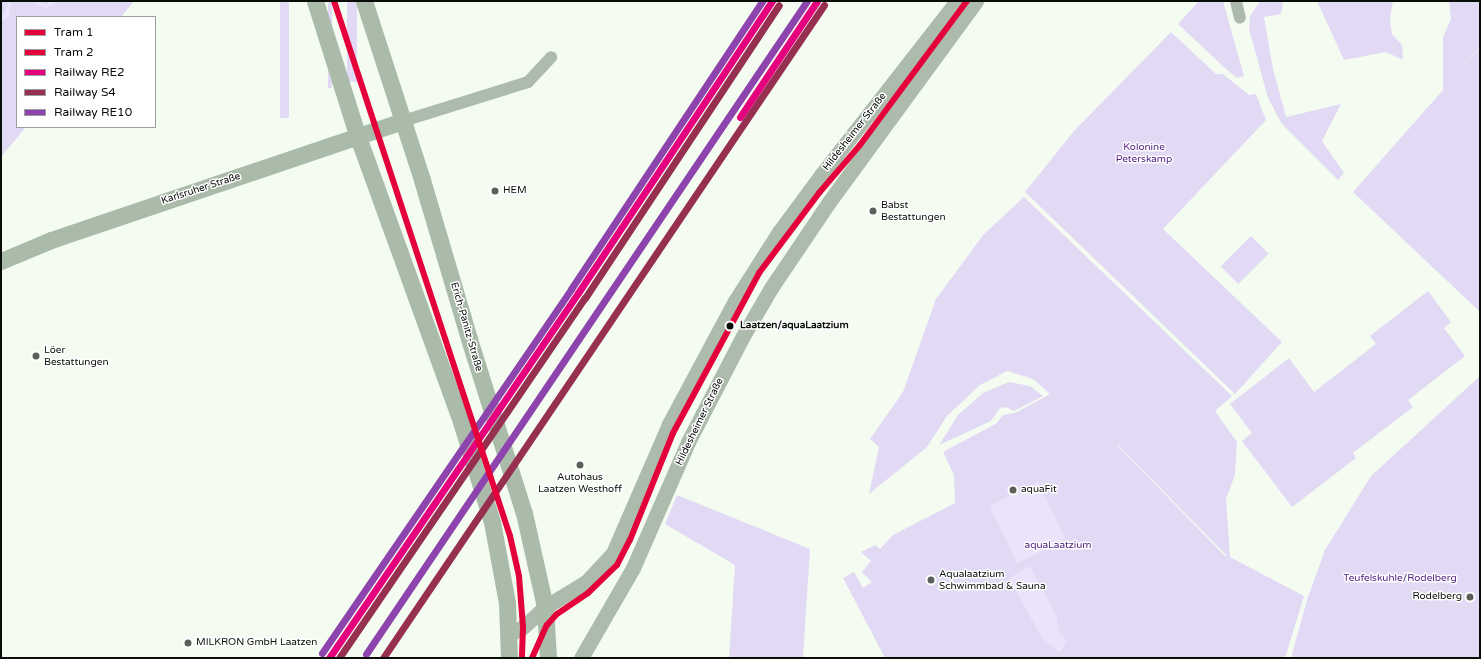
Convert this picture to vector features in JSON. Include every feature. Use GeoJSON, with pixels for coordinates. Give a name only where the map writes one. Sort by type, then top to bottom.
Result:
{"type":"FeatureCollection","features":[{"type":"Feature","properties":{"kind":"main road"},"geometry":{"type":"LineString","coordinates":[[315,1],[358,137],[461,422],[492,522],[507,603],[509,658]]}},
{"type":"Feature","properties":{"kind":"main road","name":"Erich-Panitz-Straße"},"geometry":{"type":"LineString","coordinates":[[364,1],[403,121],[524,513],[545,607],[548,658]]}},
{"type":"Feature","properties":{"kind":"main road","name":"Karlsruher Straße"},"geometry":{"type":"LineString","coordinates":[[1,262],[51,240],[403,121]]}},
{"type":"Feature","properties":{"kind":"street","name":"Hildesheimer Straße"},"geometry":{"type":"LineString","coordinates":[[508,634],[524,627],[545,607],[586,582],[613,553],[665,433],[735,301],[779,232],[821,175],[957,1]]}},
{"type":"Feature","properties":{"kind":"street","name":"Hildesheimer Straße"},"geometry":{"type":"LineString","coordinates":[[581,658],[633,568],[688,442],[743,336],[771,288],[829,202],[976,1]]}},
{"type":"Feature","properties":{"kind":"street"},"geometry":{"type":"LineString","coordinates":[[1237,1],[1240,18]]}},
{"type":"Feature","properties":{"kind":"street"},"geometry":{"type":"LineString","coordinates":[[403,121],[528,82],[551,57]]}},
{"type":"Feature","properties":{"kind":"green space"},"geometry":{"type":"Polygon","coordinates":[[[1,1],[134,1],[122,16],[16,16],[16,128],[25,128],[1,157],[1,1]]]}},
{"type":"Feature","properties":{"kind":"green space"},"geometry":{"type":"Polygon","coordinates":[[[280,1],[289,1],[289,118],[280,118],[280,1]]]}},
{"type":"Feature","properties":{"kind":"green space"},"geometry":{"type":"Polygon","coordinates":[[[328,1],[332,1],[332,88],[328,88],[328,1]]]}},
{"type":"Feature","properties":{"kind":"green space"},"geometry":{"type":"Polygon","coordinates":[[[347,1],[357,1],[357,82],[347,82],[347,1]]]}},
{"type":"Feature","properties":{"kind":"green space"},"geometry":{"type":"Polygon","coordinates":[[[1199,1],[1223,1],[1244,76],[1237,78],[1178,24],[1199,1]]]}},
{"type":"Feature","properties":{"kind":"green space"},"geometry":{"type":"Polygon","coordinates":[[[1260,1],[1283,1],[1281,14],[1264,17],[1273,69],[1286,117],[1341,104],[1322,141],[1344,173],[1338,180],[1282,124],[1268,98],[1249,29],[1250,16],[1260,1]]]}},
{"type":"Feature","properties":{"kind":"green space"},"geometry":{"type":"Polygon","coordinates":[[[1317,1],[1393,1],[1390,19],[1392,34],[1402,45],[1403,60],[1386,52],[1344,60],[1317,1]]]}},
{"type":"Feature","properties":{"kind":"green space"},"geometry":{"type":"Polygon","coordinates":[[[1449,1],[1480,1],[1480,47],[1460,70],[1480,48],[1480,312],[1353,192],[1443,90],[1443,37],[1451,19],[1449,1]]]}},
{"type":"Feature","properties":{"kind":"green space","name":"Kolonine Peterskamp"},"geometry":{"type":"Polygon","coordinates":[[[1171,32],[1216,74],[1223,74],[1249,95],[1256,94],[1266,120],[1163,229],[1282,342],[1235,394],[1025,192],[1074,131],[1171,32]]]}},
{"type":"Feature","properties":{"kind":"green space","name":"aquaLaatzium"},"geometry":{"type":"Polygon","coordinates":[[[1024,197],[1232,396],[1215,411],[1237,442],[1235,475],[1226,499],[1230,557],[1304,596],[1285,658],[885,658],[843,578],[854,572],[863,588],[872,582],[862,572],[871,561],[861,552],[875,545],[880,549],[893,535],[955,503],[954,475],[943,452],[997,423],[1003,415],[1015,413],[1050,394],[1033,379],[1007,371],[980,385],[947,416],[927,447],[869,494],[879,447],[870,439],[903,392],[936,299],[984,234],[1024,197]],[[1118,445],[1224,555],[1228,557],[1118,445]]]}},
{"type":"Feature","properties":{"kind":"green space"},"geometry":{"type":"Polygon","coordinates":[[[1251,236],[1269,254],[1238,284],[1221,266],[1251,236]]]}},
{"type":"Feature","properties":{"kind":"green space"},"geometry":{"type":"Polygon","coordinates":[[[1428,291],[1451,322],[1444,328],[1465,356],[1408,400],[1413,407],[1353,453],[1356,458],[1292,507],[1242,441],[1252,433],[1230,404],[1289,358],[1314,392],[1376,344],[1370,336],[1428,291]]]}},
{"type":"Feature","properties":{"kind":"green space","name":"Teufelskuhle/Rodelberg"},"geometry":{"type":"Polygon","coordinates":[[[1480,376],[1480,658],[1291,658],[1307,600],[1325,550],[1371,476],[1480,376]]]}},
{"type":"Feature","properties":{"kind":"green space"},"geometry":{"type":"Polygon","coordinates":[[[1009,382],[1030,386],[1043,396],[1014,411],[1006,407],[1000,408],[991,421],[939,445],[958,415],[983,393],[1009,382]]]}},
{"type":"Feature","properties":{"kind":"green space"},"geometry":{"type":"Polygon","coordinates":[[[677,495],[810,549],[803,658],[729,658],[735,565],[665,524],[677,495]]]}},
{"type":"Feature","properties":{"kind":"shaded area"},"geometry":{"type":"Polygon","coordinates":[[[1038,482],[1066,540],[1018,563],[989,506],[1038,482]]]}},
{"type":"Feature","properties":{"kind":"shaded area"},"geometry":{"type":"Polygon","coordinates":[[[1030,566],[1057,617],[1059,632],[1067,641],[1060,652],[1044,640],[1009,578],[1030,566]]]}},
{"type":"Feature","properties":{"kind":"waterway"},"geometry":{"type":"LineString","coordinates":[[1,19],[7,15],[10,1]]}},
{"type":"Feature","properties":{"kind":"waterway"},"geometry":{"type":"LineString","coordinates":[[36,1],[46,6],[55,1]]}},
{"type":"Feature","properties":{"kind":"tram line","name":"1"},"geometry":{"type":"LineString","coordinates":[[334,1],[510,536],[519,576],[523,627],[522,658]]}},
{"type":"Feature","properties":{"kind":"tram line","name":"2"},"geometry":{"type":"LineString","coordinates":[[532,658],[547,625],[557,614],[588,593],[617,565],[630,540],[673,433],[759,273],[819,193],[860,145],[967,1]]}},
{"type":"Feature","properties":{"kind":"rail line","name":"RE10"},"geometry":{"type":"LineString","coordinates":[[322,653],[571,289],[762,1]]}},
{"type":"Feature","properties":{"kind":"rail line","name":"RE2"},"geometry":{"type":"LineString","coordinates":[[329,658],[578,293],[772,1]]}},
{"type":"Feature","properties":{"kind":"rail line","name":"RE10"},"geometry":{"type":"LineString","coordinates":[[366,654],[807,1]]}},
{"type":"Feature","properties":{"kind":"rail line","name":"RE2"},"geometry":{"type":"LineString","coordinates":[[740,117],[817,1]]}},
{"type":"Feature","properties":{"kind":"rail line","name":"S4"},"geometry":{"type":"LineString","coordinates":[[339,658],[585,298],[779,5]]}},
{"type":"Feature","properties":{"kind":"rail line","name":"S4"},"geometry":{"type":"LineString","coordinates":[[383,658],[824,5]]}},
{"type":"Feature","properties":{"kind":"place","name":"HEM"},"geometry":{"type":"Point","coordinates":[495,191]}},
{"type":"Feature","properties":{"kind":"place","name":"Babst Bestattungen"},"geometry":{"type":"Point","coordinates":[873,211]}},
{"type":"Feature","properties":{"kind":"place","name":"Laatzen/aquaLaatzium"},"geometry":{"type":"Point","coordinates":[730,326]}},
{"type":"Feature","properties":{"kind":"place","name":"Löer Bestattungen"},"geometry":{"type":"Point","coordinates":[36,356]}},
{"type":"Feature","properties":{"kind":"place","name":"Autohaus Laatzen Westhoff"},"geometry":{"type":"Point","coordinates":[580,465]}},
{"type":"Feature","properties":{"kind":"place","name":"aquaFit"},"geometry":{"type":"Point","coordinates":[1013,490]}},
{"type":"Feature","properties":{"kind":"place","name":"Aqualaatzium Schwimmbad & Sauna"},"geometry":{"type":"Point","coordinates":[931,580]}},
{"type":"Feature","properties":{"kind":"place","name":"Rodelberg"},"geometry":{"type":"Point","coordinates":[1470,597]}},
{"type":"Feature","properties":{"kind":"place","name":"MILKRON GmbH Laatzen"},"geometry":{"type":"Point","coordinates":[188,643]}}]}
